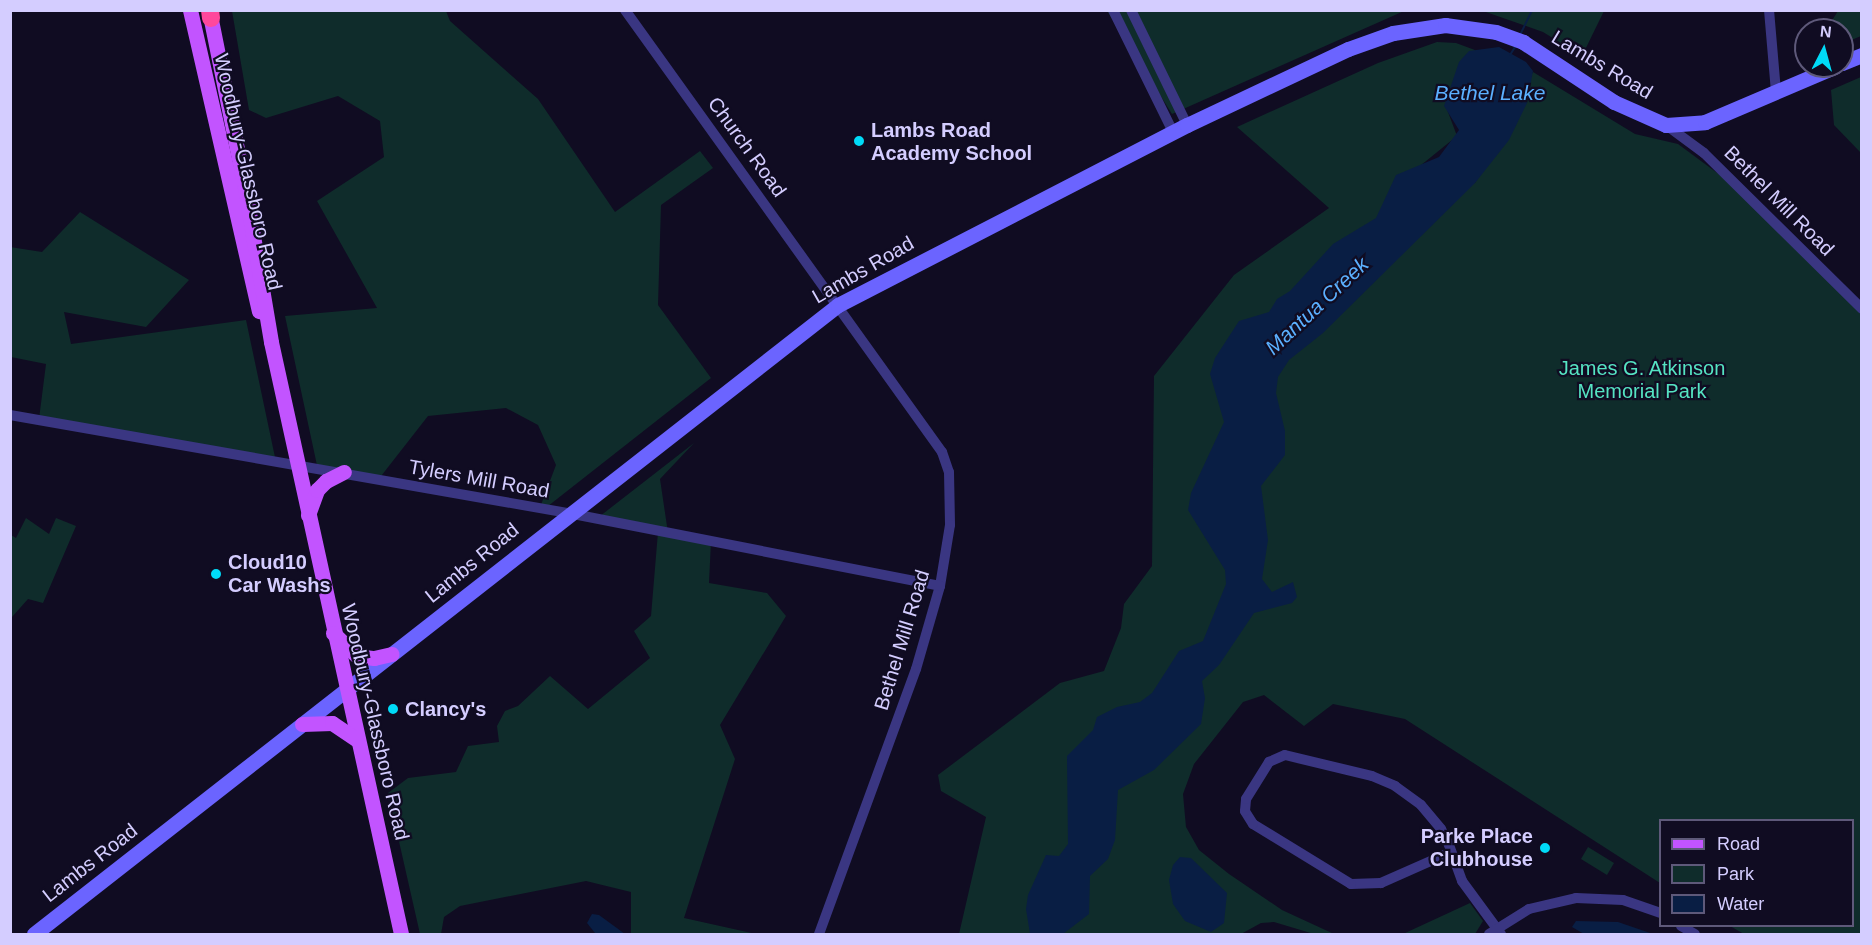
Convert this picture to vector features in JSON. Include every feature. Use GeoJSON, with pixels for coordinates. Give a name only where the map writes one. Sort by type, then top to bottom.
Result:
{"type":"FeatureCollection","features":[{"type":"Feature","properties":{"kind":"main road","name":"Woodbury-Glassboro Road"},"geometry":{"type":"LineString","coordinates":[[190,10],[242,246],[271,342]]}},
{"type":"Feature","properties":{"kind":"main road","name":"Woodbury-Glassboro Road"},"geometry":{"type":"LineString","coordinates":[[210,13],[250,210],[271,342],[332,631],[401,934]]}},
{"type":"Feature","properties":{"kind":"main road","name":"Lambs Road"},"geometry":{"type":"LineString","coordinates":[[34,934],[568,513],[838,304],[1180,129],[1348,49],[1393,33],[1445,25],[1468,26],[1523,42],[1614,102],[1666,125],[1704,122],[1807,78]]}},
{"type":"Feature","properties":{"kind":"main road"},"geometry":{"type":"LineString","coordinates":[[308,515],[317,490],[326,481],[344,472]]}},
{"type":"Feature","properties":{"kind":"main road"},"geometry":{"type":"LineString","coordinates":[[332,631],[357,656],[374,658],[392,654]]}},
{"type":"Feature","properties":{"kind":"main road"},"geometry":{"type":"LineString","coordinates":[[302,724],[332,723],[357,740]]}},
{"type":"Feature","properties":{"kind":"street","name":"Church Road"},"geometry":{"type":"LineString","coordinates":[[625,10],[838,304]]}},
{"type":"Feature","properties":{"kind":"street"},"geometry":{"type":"LineString","coordinates":[[1113,10],[1180,129]]}},
{"type":"Feature","properties":{"kind":"street"},"geometry":{"type":"LineString","coordinates":[[1131,10],[1180,129]]}},
{"type":"Feature","properties":{"kind":"street"},"geometry":{"type":"LineString","coordinates":[[1769,10],[1776,91]]}},
{"type":"Feature","properties":{"kind":"street","name":"Bethel Mill Road"},"geometry":{"type":"LineString","coordinates":[[1666,125],[1704,153],[1862,309]]}},
{"type":"Feature","properties":{"kind":"street","name":"Bethel Mill Road"},"geometry":{"type":"LineString","coordinates":[[819,934],[916,669],[940,586],[952,498],[942,452],[838,304]]}},
{"type":"Feature","properties":{"kind":"street","name":"Tylers Mill Road"},"geometry":{"type":"LineString","coordinates":[[10,415],[568,513],[940,586]]}},
{"type":"Feature","properties":{"kind":"street"},"geometry":{"type":"LineString","coordinates":[[1451,852],[1375,884],[1351,884],[1253,824],[1245,811],[1246,800],[1272,760],[1285,755],[1372,776],[1400,789],[1431,816],[1451,852],[1461,880],[1495,932],[1529,909],[1576,898],[1616,899],[1659,913]]}},
{"type":"Feature","properties":{"kind":"green space"},"geometry":{"type":"Polygon","coordinates":[[[232,11],[446,11],[450,21],[538,99],[615,212],[700,151],[713,168],[661,205],[658,305],[711,378],[543,510],[539,510],[556,465],[538,425],[506,408],[428,416],[378,480],[318,470],[285,316],[377,308],[317,201],[384,157],[380,121],[338,96],[266,118],[249,110],[232,11]]]}},
{"type":"Feature","properties":{"kind":"green space"},"geometry":{"type":"Polygon","coordinates":[[[1107,11],[1404,11],[1172,114],[1107,11]]]}},
{"type":"Feature","properties":{"kind":"green space"},"geometry":{"type":"Polygon","coordinates":[[[1483,11],[1604,11],[1582,56],[1543,32],[1483,11]]]}},
{"type":"Feature","properties":{"kind":"green space"},"geometry":{"type":"Polygon","coordinates":[[[1838,11],[1861,11],[1861,36],[1854,39],[1854,18],[1834,18],[1838,11]]]}},
{"type":"Feature","properties":{"kind":"green space","name":"James G. Atkinson Memorial Park"},"geometry":{"type":"Polygon","coordinates":[[[1437,42],[1456,43],[1483,53],[1445,104],[1457,136],[1389,191],[1475,183],[1533,72],[1635,134],[1678,144],[1724,178],[1861,314],[1861,934],[1744,934],[1732,927],[1854,927],[1854,819],[1659,819],[1659,882],[1405,719],[1333,704],[1304,726],[1264,695],[1243,702],[1194,764],[1183,794],[1186,827],[1199,850],[1229,874],[1282,910],[1334,934],[1314,934],[1274,922],[1261,923],[1241,934],[959,934],[986,817],[941,791],[938,775],[1060,683],[1104,671],[1121,628],[1124,604],[1152,566],[1154,376],[1234,275],[1329,208],[1237,127],[1378,63],[1437,42]]]}},
{"type":"Feature","properties":{"kind":"green space"},"geometry":{"type":"Polygon","coordinates":[[[1861,77],[1861,153],[1834,125],[1831,90],[1861,77]]]}},
{"type":"Feature","properties":{"kind":"green space"},"geometry":{"type":"Polygon","coordinates":[[[80,212],[189,280],[146,327],[64,312],[71,344],[246,320],[276,462],[39,419],[46,364],[11,357],[10,247],[42,252],[80,212]]]}},
{"type":"Feature","properties":{"kind":"green space"},"geometry":{"type":"Polygon","coordinates":[[[694,443],[660,479],[668,533],[711,541],[709,583],[767,593],[786,616],[720,725],[735,759],[684,918],[756,934],[631,934],[631,892],[586,881],[460,906],[444,917],[441,934],[420,934],[388,793],[408,778],[456,772],[468,746],[499,742],[497,726],[505,711],[518,706],[550,676],[588,709],[650,658],[634,631],[651,616],[658,532],[595,520],[694,443]]]}},
{"type":"Feature","properties":{"kind":"green space"},"geometry":{"type":"Polygon","coordinates":[[[26,518],[49,534],[56,518],[76,526],[43,603],[28,599],[12,617],[11,535],[16,538],[26,518]]]}},
{"type":"Feature","properties":{"kind":"green space"},"geometry":{"type":"Polygon","coordinates":[[[1588,847],[1614,863],[1607,875],[1581,859],[1588,847]]]}},
{"type":"Feature","properties":{"kind":"green space"},"geometry":{"type":"Polygon","coordinates":[[[1470,903],[1483,921],[1475,934],[1403,934],[1470,903]]]}},
{"type":"Feature","properties":{"kind":"water","name":"Bethel Lake"},"geometry":{"type":"Polygon","coordinates":[[[1499,47],[1526,62],[1533,71],[1527,103],[1509,140],[1475,183],[1323,333],[1289,360],[1278,377],[1276,393],[1285,431],[1285,455],[1261,486],[1268,540],[1262,579],[1272,592],[1293,582],[1297,597],[1292,603],[1254,613],[1219,665],[1202,681],[1205,698],[1201,724],[1154,770],[1118,790],[1115,840],[1108,859],[1090,876],[1089,914],[1063,934],[1030,934],[1026,909],[1028,895],[1046,855],[1059,856],[1068,844],[1067,756],[1093,730],[1097,717],[1117,707],[1140,702],[1152,693],[1179,651],[1203,641],[1226,584],[1225,570],[1188,510],[1191,493],[1224,422],[1210,374],[1215,358],[1239,321],[1269,312],[1277,299],[1290,291],[1333,244],[1376,218],[1396,175],[1439,157],[1459,130],[1444,106],[1459,62],[1469,51],[1499,47]]]}},
{"type":"Feature","properties":{"kind":"water"},"geometry":{"type":"Polygon","coordinates":[[[1180,857],[1191,858],[1227,893],[1224,923],[1211,932],[1185,921],[1173,904],[1169,880],[1173,865],[1180,857]]]}},
{"type":"Feature","properties":{"kind":"water"},"geometry":{"type":"Polygon","coordinates":[[[592,914],[599,915],[625,934],[595,933],[587,923],[592,914]]]}},
{"type":"Feature","properties":{"kind":"water"},"geometry":{"type":"Polygon","coordinates":[[[1576,921],[1618,922],[1653,934],[1584,934],[1572,927],[1576,921]]]}},
{"type":"Feature","properties":{"kind":"waterway","name":"Mantua Creek"},"geometry":{"type":"LineString","coordinates":[[1520,35],[1532,10]]}},
{"type":"Feature","properties":{"kind":"waterway","name":"Mantua Creek"},"geometry":{"type":"LineString","coordinates":[[1510,55],[1515,47]]}},
{"type":"Feature","properties":{"kind":"place","name":"Lambs Road Academy School"},"geometry":{"type":"Point","coordinates":[859,141]}},
{"type":"Feature","properties":{"kind":"place","name":"Cloud10 Car Washs"},"geometry":{"type":"Point","coordinates":[216,574]}},
{"type":"Feature","properties":{"kind":"place","name":"Clancy's"},"geometry":{"type":"Point","coordinates":[393,709]}},
{"type":"Feature","properties":{"kind":"place","name":"Parke Place Clubhouse"},"geometry":{"type":"Point","coordinates":[1545,848]}}]}
